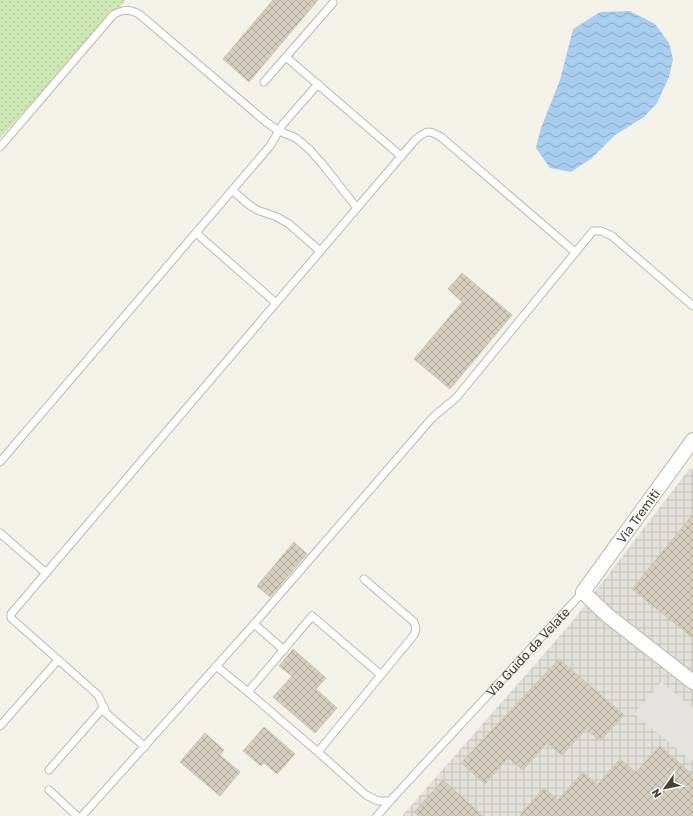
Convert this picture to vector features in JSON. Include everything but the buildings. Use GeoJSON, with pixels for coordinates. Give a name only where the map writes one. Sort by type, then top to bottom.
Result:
{"type":"FeatureCollection","features":[{"type":"Feature","properties":{"kind":"street","name":"Via Tremiti"},"geometry":{"type":"LineString","coordinates":[[583,592],[691,449]]}},
{"type":"Feature","properties":{"kind":"street"},"geometry":{"type":"LineString","coordinates":[[583,592],[607,615],[693,682]]}},
{"type":"Feature","properties":{"kind":"lane"},"geometry":{"type":"LineString","coordinates":[[264,82],[333,3]]}},
{"type":"Feature","properties":{"kind":"lane"},"geometry":{"type":"LineString","coordinates":[[0,147],[113,15],[121,10],[130,10],[139,14],[266,122],[279,131],[296,138],[310,150],[357,208]]}},
{"type":"Feature","properties":{"kind":"lane"},"geometry":{"type":"LineString","coordinates":[[286,57],[401,156]]}},
{"type":"Feature","properties":{"kind":"lane"},"geometry":{"type":"LineString","coordinates":[[0,462],[270,146],[283,124],[318,84]]}},
{"type":"Feature","properties":{"kind":"lane"},"geometry":{"type":"LineString","coordinates":[[144,746],[106,713],[98,695],[10,618],[11,614],[401,156],[423,133],[431,132],[441,137],[575,252]]}},
{"type":"Feature","properties":{"kind":"lane"},"geometry":{"type":"LineString","coordinates":[[232,190],[257,210],[277,217],[289,224],[320,251]]}},
{"type":"Feature","properties":{"kind":"lane"},"geometry":{"type":"LineString","coordinates":[[82,816],[254,624],[433,417],[456,398],[593,231],[601,231],[612,236],[693,306]]}},
{"type":"Feature","properties":{"kind":"lane"},"geometry":{"type":"LineString","coordinates":[[196,233],[276,303]]}},
{"type":"Feature","properties":{"kind":"lane"},"geometry":{"type":"LineString","coordinates":[[0,533],[46,573]]}},
{"type":"Feature","properties":{"kind":"lane"},"geometry":{"type":"LineString","coordinates":[[318,752],[414,635],[416,629],[414,622],[364,579]]}},
{"type":"Feature","properties":{"kind":"lane","name":"Via Guido da Velate"},"geometry":{"type":"LineString","coordinates":[[377,816],[583,592]]}},
{"type":"Feature","properties":{"kind":"lane"},"geometry":{"type":"LineString","coordinates":[[248,692],[312,616],[381,675]]}},
{"type":"Feature","properties":{"kind":"lane"},"geometry":{"type":"LineString","coordinates":[[254,624],[284,650]]}},
{"type":"Feature","properties":{"kind":"lane"},"geometry":{"type":"LineString","coordinates":[[0,726],[58,660]]}},
{"type":"Feature","properties":{"kind":"lane"},"geometry":{"type":"LineString","coordinates":[[216,666],[318,752],[366,795],[378,801],[390,801]]}},
{"type":"Feature","properties":{"kind":"lane"},"geometry":{"type":"LineString","coordinates":[[49,770],[104,707]]}},
{"type":"Feature","properties":{"kind":"lane"},"geometry":{"type":"LineString","coordinates":[[49,790],[77,816]]}},
{"type":"Feature","properties":{"kind":"shaded area"},"geometry":{"type":"Polygon","coordinates":[[[690,468],[693,470],[693,816],[402,816],[572,622],[690,468]]]}},
{"type":"Feature","properties":{"kind":"shaded area"},"geometry":{"type":"Polygon","coordinates":[[[661,682],[693,708],[693,762],[634,714],[661,682]]]}},
{"type":"Feature","properties":{"kind":"green space"},"geometry":{"type":"Polygon","coordinates":[[[0,0],[126,0],[0,138],[0,0]]]}},
{"type":"Feature","properties":{"kind":"water"},"geometry":{"type":"Polygon","coordinates":[[[630,11],[655,24],[669,43],[673,59],[669,77],[657,103],[644,117],[615,135],[592,158],[571,172],[550,168],[536,148],[541,128],[560,80],[573,29],[600,12],[630,11]]]}}]}
